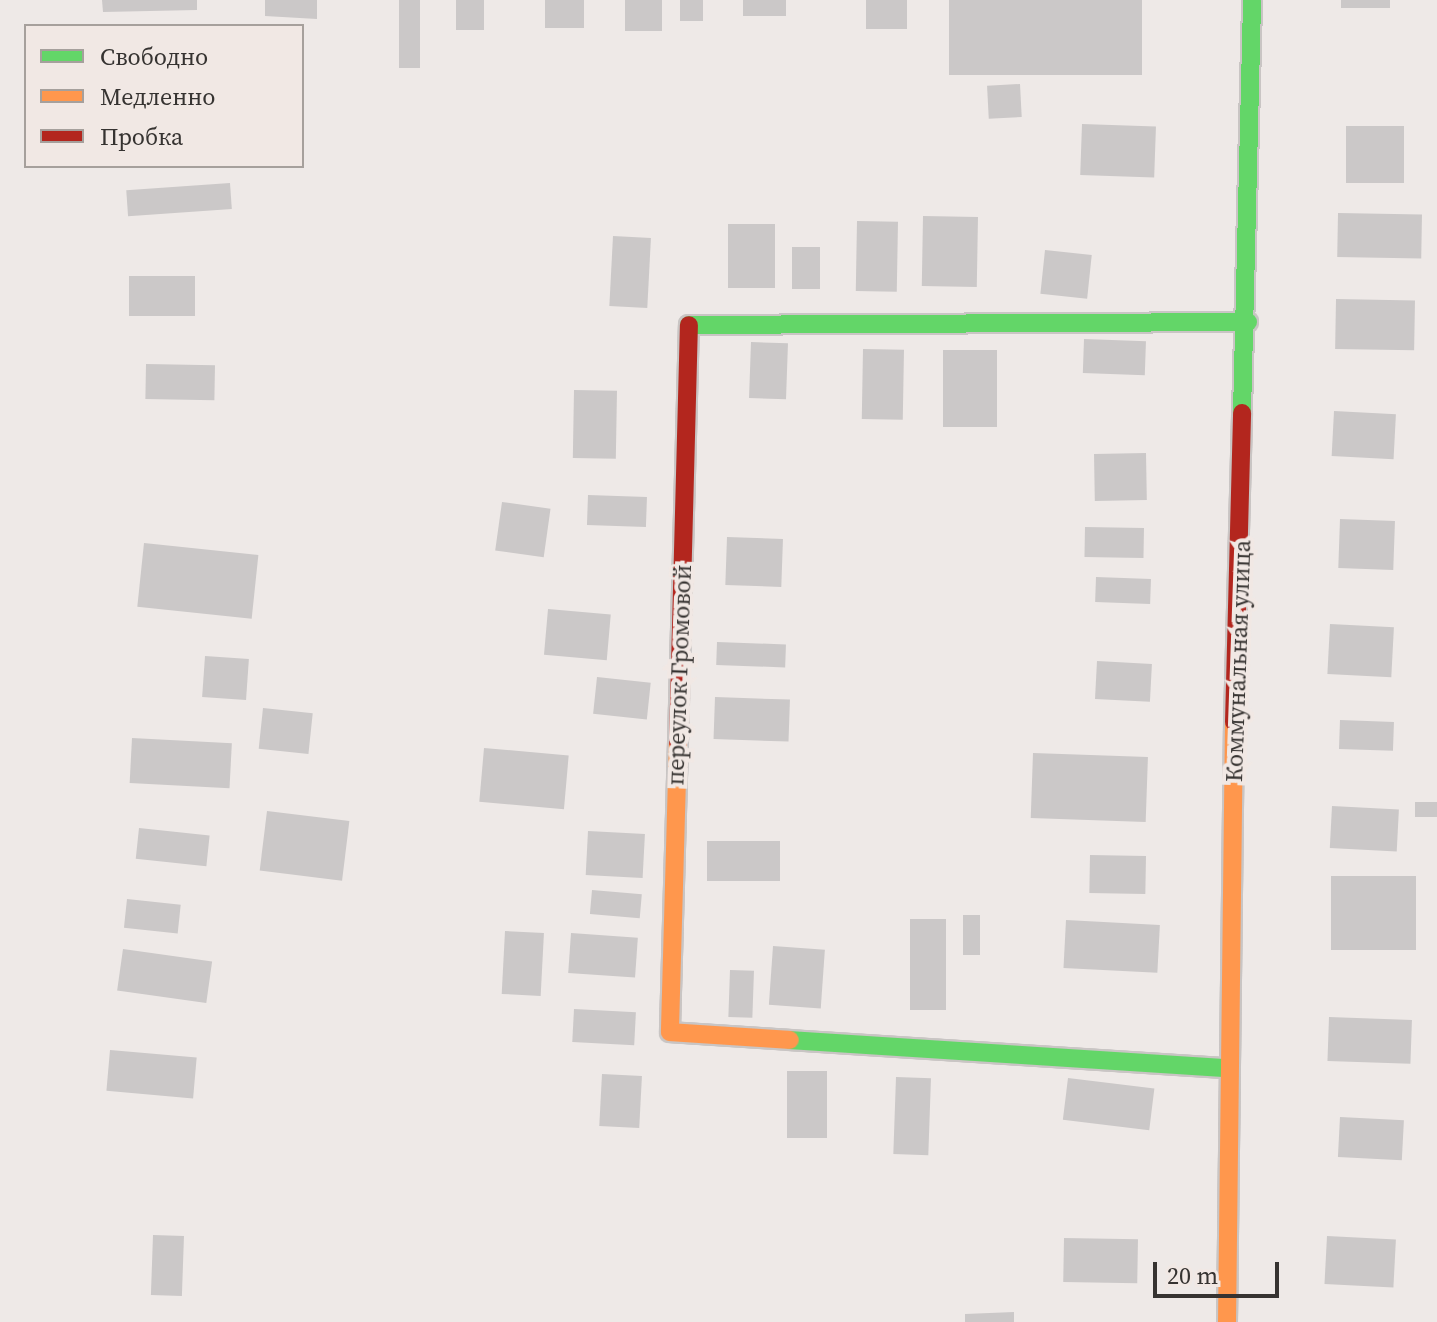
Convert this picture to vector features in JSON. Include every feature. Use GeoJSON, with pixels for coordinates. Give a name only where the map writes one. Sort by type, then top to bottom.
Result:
{"type":"FeatureCollection","features":[{"type":"Feature","properties":{"kind":"street","name":"Коммунальная улица"},"geometry":{"type":"LineString","coordinates":[[1227,1322],[1226,1068],[1248,322],[1252,0]]}},
{"type":"Feature","properties":{"kind":"street","name":"переулок Громовой"},"geometry":{"type":"LineString","coordinates":[[1226,1068],[670,1032],[689,320],[1248,322]]}},
{"type":"Feature","properties":{"kind":"building"},"geometry":{"type":"Polygon","coordinates":[[[102,0],[197,0],[197,10],[103,12],[102,0]]]}},
{"type":"Feature","properties":{"kind":"building"},"geometry":{"type":"Polygon","coordinates":[[[265,0],[317,0],[317,19],[265,16],[265,0]]]}},
{"type":"Feature","properties":{"kind":"building"},"geometry":{"type":"Polygon","coordinates":[[[399,0],[420,0],[420,68],[399,68],[399,0]]]}},
{"type":"Feature","properties":{"kind":"building"},"geometry":{"type":"Polygon","coordinates":[[[456,0],[484,0],[484,30],[456,30],[456,0]]]}},
{"type":"Feature","properties":{"kind":"building"},"geometry":{"type":"Polygon","coordinates":[[[545,0],[584,0],[584,28],[545,28],[545,0]]]}},
{"type":"Feature","properties":{"kind":"building"},"geometry":{"type":"Polygon","coordinates":[[[625,0],[662,0],[662,31],[625,31],[625,0]]]}},
{"type":"Feature","properties":{"kind":"building"},"geometry":{"type":"Polygon","coordinates":[[[680,0],[703,0],[703,21],[680,21],[680,0]]]}},
{"type":"Feature","properties":{"kind":"building"},"geometry":{"type":"Polygon","coordinates":[[[743,0],[786,0],[786,16],[743,16],[743,0]]]}},
{"type":"Feature","properties":{"kind":"building"},"geometry":{"type":"Polygon","coordinates":[[[866,0],[907,0],[907,29],[866,29],[866,0]]]}},
{"type":"Feature","properties":{"kind":"building"},"geometry":{"type":"Polygon","coordinates":[[[949,0],[1142,0],[1142,75],[949,75],[949,0]]]}},
{"type":"Feature","properties":{"kind":"building"},"geometry":{"type":"Polygon","coordinates":[[[1341,0],[1390,0],[1390,8],[1341,8],[1341,0]]]}},
{"type":"Feature","properties":{"kind":"building"},"geometry":{"type":"Polygon","coordinates":[[[1020,84],[1022,117],[989,119],[987,86],[1020,84]]]}},
{"type":"Feature","properties":{"kind":"building"},"geometry":{"type":"Polygon","coordinates":[[[1082,124],[1156,127],[1154,178],[1080,175],[1082,124]]]}},
{"type":"Feature","properties":{"kind":"building"},"geometry":{"type":"Polygon","coordinates":[[[1346,126],[1404,126],[1404,183],[1346,183],[1346,126]]]}},
{"type":"Feature","properties":{"kind":"building"},"geometry":{"type":"Polygon","coordinates":[[[230,183],[232,209],[128,216],[126,190],[230,183]]]}},
{"type":"Feature","properties":{"kind":"building"},"geometry":{"type":"Polygon","coordinates":[[[1338,213],[1422,214],[1421,258],[1337,257],[1338,213]]]}},
{"type":"Feature","properties":{"kind":"building"},"geometry":{"type":"Polygon","coordinates":[[[923,216],[978,217],[977,287],[922,286],[923,216]]]}},
{"type":"Feature","properties":{"kind":"building"},"geometry":{"type":"Polygon","coordinates":[[[857,221],[898,222],[897,292],[856,291],[857,221]]]}},
{"type":"Feature","properties":{"kind":"building"},"geometry":{"type":"Polygon","coordinates":[[[728,224],[775,224],[775,288],[728,288],[728,224]]]}},
{"type":"Feature","properties":{"kind":"building"},"geometry":{"type":"Polygon","coordinates":[[[613,236],[651,238],[647,308],[609,306],[613,236]]]}},
{"type":"Feature","properties":{"kind":"building"},"geometry":{"type":"Polygon","coordinates":[[[792,247],[820,247],[820,289],[792,289],[792,247]]]}},
{"type":"Feature","properties":{"kind":"building"},"geometry":{"type":"Polygon","coordinates":[[[1045,250],[1092,255],[1087,299],[1040,294],[1045,250]]]}},
{"type":"Feature","properties":{"kind":"building"},"geometry":{"type":"Polygon","coordinates":[[[129,276],[195,276],[195,316],[129,316],[129,276]]]}},
{"type":"Feature","properties":{"kind":"building"},"geometry":{"type":"Polygon","coordinates":[[[1336,299],[1415,300],[1414,350],[1335,349],[1336,299]]]}},
{"type":"Feature","properties":{"kind":"building"},"geometry":{"type":"Polygon","coordinates":[[[1084,339],[1146,341],[1145,375],[1083,373],[1084,339]]]}},
{"type":"Feature","properties":{"kind":"building"},"geometry":{"type":"Polygon","coordinates":[[[751,342],[788,343],[786,399],[749,398],[751,342]]]}},
{"type":"Feature","properties":{"kind":"building"},"geometry":{"type":"Polygon","coordinates":[[[863,349],[904,350],[903,420],[862,419],[863,349]]]}},
{"type":"Feature","properties":{"kind":"building"},"geometry":{"type":"Polygon","coordinates":[[[943,350],[997,350],[997,427],[943,427],[943,350]]]}},
{"type":"Feature","properties":{"kind":"building"},"geometry":{"type":"Polygon","coordinates":[[[146,364],[215,365],[214,400],[145,399],[146,364]]]}},
{"type":"Feature","properties":{"kind":"building"},"geometry":{"type":"Polygon","coordinates":[[[574,390],[617,391],[616,459],[573,458],[574,390]]]}},
{"type":"Feature","properties":{"kind":"building"},"geometry":{"type":"Polygon","coordinates":[[[1334,411],[1396,414],[1394,459],[1332,456],[1334,411]]]}},
{"type":"Feature","properties":{"kind":"building"},"geometry":{"type":"Polygon","coordinates":[[[1146,453],[1147,500],[1095,501],[1094,454],[1146,453]]]}},
{"type":"Feature","properties":{"kind":"building"},"geometry":{"type":"Polygon","coordinates":[[[588,495],[647,497],[646,527],[587,525],[588,495]]]}},
{"type":"Feature","properties":{"kind":"building"},"geometry":{"type":"Polygon","coordinates":[[[502,502],[551,509],[544,557],[495,551],[502,502]]]}},
{"type":"Feature","properties":{"kind":"building"},"geometry":{"type":"Polygon","coordinates":[[[1340,519],[1395,521],[1393,570],[1338,568],[1340,519]]]}},
{"type":"Feature","properties":{"kind":"building"},"geometry":{"type":"Polygon","coordinates":[[[1085,527],[1144,528],[1143,558],[1084,557],[1085,527]]]}},
{"type":"Feature","properties":{"kind":"building"},"geometry":{"type":"Polygon","coordinates":[[[727,537],[783,539],[781,587],[725,585],[727,537]]]}},
{"type":"Feature","properties":{"kind":"building"},"geometry":{"type":"Polygon","coordinates":[[[144,543],[258,555],[252,619],[137,607],[144,543]]]}},
{"type":"Feature","properties":{"kind":"building"},"geometry":{"type":"Polygon","coordinates":[[[1096,577],[1151,579],[1150,604],[1095,602],[1096,577]]]}},
{"type":"Feature","properties":{"kind":"building"},"geometry":{"type":"Polygon","coordinates":[[[548,609],[611,614],[607,660],[544,655],[548,609]]]}},
{"type":"Feature","properties":{"kind":"building"},"geometry":{"type":"Polygon","coordinates":[[[1330,624],[1394,627],[1391,677],[1327,674],[1330,624]]]}},
{"type":"Feature","properties":{"kind":"building"},"geometry":{"type":"Polygon","coordinates":[[[717,642],[786,644],[785,667],[716,665],[717,642]]]}},
{"type":"Feature","properties":{"kind":"building"},"geometry":{"type":"Polygon","coordinates":[[[205,656],[249,659],[246,700],[202,697],[205,656]]]}},
{"type":"Feature","properties":{"kind":"building"},"geometry":{"type":"Polygon","coordinates":[[[1097,661],[1152,664],[1150,702],[1095,699],[1097,661]]]}},
{"type":"Feature","properties":{"kind":"building"},"geometry":{"type":"Polygon","coordinates":[[[597,677],[651,683],[647,719],[593,714],[597,677]]]}},
{"type":"Feature","properties":{"kind":"building"},"geometry":{"type":"Polygon","coordinates":[[[715,697],[790,700],[788,742],[714,739],[715,697]]]}},
{"type":"Feature","properties":{"kind":"building"},"geometry":{"type":"Polygon","coordinates":[[[263,708],[313,713],[308,754],[259,749],[263,708]]]}},
{"type":"Feature","properties":{"kind":"building"},"geometry":{"type":"Polygon","coordinates":[[[1340,720],[1394,722],[1393,751],[1339,749],[1340,720]]]}},
{"type":"Feature","properties":{"kind":"building"},"geometry":{"type":"Polygon","coordinates":[[[132,738],[232,743],[230,788],[130,783],[132,738]]]}},
{"type":"Feature","properties":{"kind":"building"},"geometry":{"type":"Polygon","coordinates":[[[484,748],[569,755],[564,809],[479,802],[484,748]]]}},
{"type":"Feature","properties":{"kind":"building"},"geometry":{"type":"Polygon","coordinates":[[[1033,753],[1148,757],[1146,822],[1031,818],[1033,753]]]}},
{"type":"Feature","properties":{"kind":"building"},"geometry":{"type":"Polygon","coordinates":[[[1415,802],[1437,802],[1437,817],[1415,817],[1415,802]]]}},
{"type":"Feature","properties":{"kind":"building"},"geometry":{"type":"Polygon","coordinates":[[[1332,806],[1399,810],[1397,851],[1330,848],[1332,806]]]}},
{"type":"Feature","properties":{"kind":"building"},"geometry":{"type":"Polygon","coordinates":[[[267,811],[349,821],[342,881],[260,871],[267,811]]]}},
{"type":"Feature","properties":{"kind":"building"},"geometry":{"type":"Polygon","coordinates":[[[139,828],[210,835],[206,866],[136,859],[139,828]]]}},
{"type":"Feature","properties":{"kind":"building"},"geometry":{"type":"Polygon","coordinates":[[[588,831],[645,834],[643,878],[586,875],[588,831]]]}},
{"type":"Feature","properties":{"kind":"building"},"geometry":{"type":"Polygon","coordinates":[[[707,841],[780,841],[780,881],[707,881],[707,841]]]}},
{"type":"Feature","properties":{"kind":"building"},"geometry":{"type":"Polygon","coordinates":[[[1090,855],[1146,856],[1145,894],[1089,893],[1090,855]]]}},
{"type":"Feature","properties":{"kind":"building"},"geometry":{"type":"Polygon","coordinates":[[[1331,876],[1416,876],[1416,950],[1331,950],[1331,876]]]}},
{"type":"Feature","properties":{"kind":"building"},"geometry":{"type":"Polygon","coordinates":[[[592,890],[642,894],[640,918],[590,914],[592,890]]]}},
{"type":"Feature","properties":{"kind":"building"},"geometry":{"type":"Polygon","coordinates":[[[127,899],[181,905],[178,933],[124,928],[127,899]]]}},
{"type":"Feature","properties":{"kind":"building"},"geometry":{"type":"Polygon","coordinates":[[[963,915],[980,915],[980,955],[963,955],[963,915]]]}},
{"type":"Feature","properties":{"kind":"building"},"geometry":{"type":"Polygon","coordinates":[[[910,919],[946,919],[946,1010],[910,1010],[910,919]]]}},
{"type":"Feature","properties":{"kind":"building"},"geometry":{"type":"Polygon","coordinates":[[[1066,920],[1160,925],[1157,973],[1063,968],[1066,920]]]}},
{"type":"Feature","properties":{"kind":"building"},"geometry":{"type":"Polygon","coordinates":[[[505,931],[544,933],[541,996],[502,994],[505,931]]]}},
{"type":"Feature","properties":{"kind":"building"},"geometry":{"type":"Polygon","coordinates":[[[571,933],[638,938],[635,978],[568,973],[571,933]]]}},
{"type":"Feature","properties":{"kind":"building"},"geometry":{"type":"Polygon","coordinates":[[[773,946],[825,950],[821,1008],[769,1005],[773,946]]]}},
{"type":"Feature","properties":{"kind":"building"},"geometry":{"type":"Polygon","coordinates":[[[123,949],[212,962],[206,1003],[117,991],[123,949]]]}},
{"type":"Feature","properties":{"kind":"building"},"geometry":{"type":"Polygon","coordinates":[[[730,970],[754,971],[752,1018],[728,1017],[730,970]]]}},
{"type":"Feature","properties":{"kind":"building"},"geometry":{"type":"Polygon","coordinates":[[[574,1009],[636,1012],[634,1045],[572,1042],[574,1009]]]}},
{"type":"Feature","properties":{"kind":"building"},"geometry":{"type":"Polygon","coordinates":[[[1329,1017],[1412,1020],[1410,1064],[1327,1061],[1329,1017]]]}},
{"type":"Feature","properties":{"kind":"building"},"geometry":{"type":"Polygon","coordinates":[[[110,1050],[197,1058],[193,1098],[106,1091],[110,1050]]]}},
{"type":"Feature","properties":{"kind":"building"},"geometry":{"type":"Polygon","coordinates":[[[787,1071],[827,1071],[827,1138],[787,1138],[787,1071]]]}},
{"type":"Feature","properties":{"kind":"building"},"geometry":{"type":"Polygon","coordinates":[[[602,1074],[642,1076],[639,1128],[599,1126],[602,1074]]]}},
{"type":"Feature","properties":{"kind":"building"},"geometry":{"type":"Polygon","coordinates":[[[896,1077],[931,1078],[928,1155],[893,1154],[896,1077]]]}},
{"type":"Feature","properties":{"kind":"building"},"geometry":{"type":"Polygon","coordinates":[[[1068,1078],[1154,1089],[1149,1130],[1063,1120],[1068,1078]]]}},
{"type":"Feature","properties":{"kind":"building"},"geometry":{"type":"Polygon","coordinates":[[[1340,1117],[1404,1120],[1402,1160],[1338,1157],[1340,1117]]]}},
{"type":"Feature","properties":{"kind":"building"},"geometry":{"type":"Polygon","coordinates":[[[153,1235],[184,1236],[182,1296],[151,1295],[153,1235]]]}},
{"type":"Feature","properties":{"kind":"building"},"geometry":{"type":"Polygon","coordinates":[[[1327,1236],[1396,1240],[1393,1288],[1324,1284],[1327,1236]]]}},
{"type":"Feature","properties":{"kind":"building"},"geometry":{"type":"Polygon","coordinates":[[[1064,1238],[1138,1239],[1137,1283],[1063,1282],[1064,1238]]]}},
{"type":"Feature","properties":{"kind":"building"},"geometry":{"type":"Polygon","coordinates":[[[1014,1312],[1014,1322],[965,1322],[965,1314],[1014,1312]]]}},
{"type":"Feature","properties":{"kind":"traffic: fast"},"geometry":{"type":"LineString","coordinates":[[1242,413],[1252,0]]}},
{"type":"Feature","properties":{"kind":"traffic: fast"},"geometry":{"type":"LineString","coordinates":[[689,325],[1248,322]]}},
{"type":"Feature","properties":{"kind":"traffic: fast"},"geometry":{"type":"LineString","coordinates":[[790,1040],[1226,1068]]}},
{"type":"Feature","properties":{"kind":"traffic: slow"},"geometry":{"type":"LineString","coordinates":[[1227,1322],[1234,722]]}},
{"type":"Feature","properties":{"kind":"traffic: slow"},"geometry":{"type":"LineString","coordinates":[[678,742],[670,1032],[790,1040]]}},
{"type":"Feature","properties":{"kind":"traffic: jam"},"geometry":{"type":"LineString","coordinates":[[678,742],[689,325]]}},
{"type":"Feature","properties":{"kind":"traffic: jam"},"geometry":{"type":"LineString","coordinates":[[1234,722],[1242,413]]}}]}
